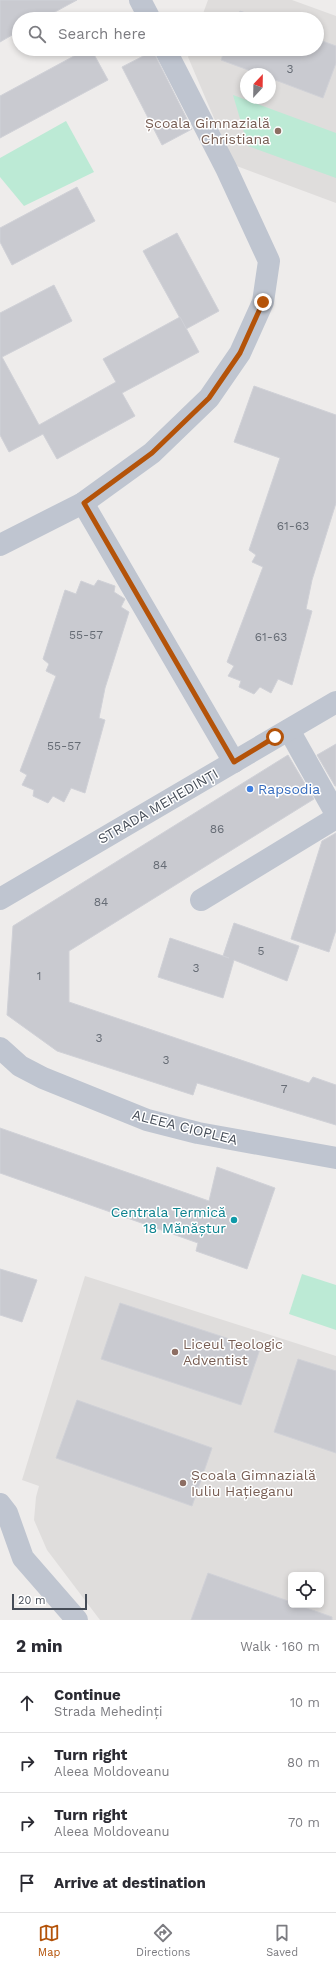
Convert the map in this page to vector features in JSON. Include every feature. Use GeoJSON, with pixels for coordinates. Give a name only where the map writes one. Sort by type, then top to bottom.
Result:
{"type":"FeatureCollection","features":[{"type":"Feature","properties":{"kind":"street"},"geometry":{"type":"LineString","coordinates":[[140,0],[146,12]]}},
{"type":"Feature","properties":{"kind":"street"},"geometry":{"type":"LineString","coordinates":[[0,545],[84,503],[152,453],[209,398],[240,353],[263,302],[269,261],[226,168],[169,56]]}},
{"type":"Feature","properties":{"kind":"street"},"geometry":{"type":"LineString","coordinates":[[84,503],[234,762]]}},
{"type":"Feature","properties":{"kind":"street","name":"STRADA MEHEDINȚI"},"geometry":{"type":"LineString","coordinates":[[0,899],[336,702]]}},
{"type":"Feature","properties":{"kind":"street"},"geometry":{"type":"LineString","coordinates":[[289,730],[336,814]]}},
{"type":"Feature","properties":{"kind":"street"},"geometry":{"type":"LineString","coordinates":[[201,900],[336,818]]}},
{"type":"Feature","properties":{"kind":"street","name":"ALEEA CIOPLEA"},"geometry":{"type":"LineString","coordinates":[[0,1048],[20,1066],[50,1081],[147,1120],[198,1133],[336,1158]]}},
{"type":"Feature","properties":{"kind":"street"},"geometry":{"type":"LineString","coordinates":[[0,1504],[7,1513],[23,1558],[77,1620]]}},
{"type":"Feature","properties":{"kind":"shaded area","name":"Școala Gimnazială Christiana"},"geometry":{"type":"Polygon","coordinates":[[[208,0],[292,0],[336,16],[336,203],[234,165],[188,56],[324,56],[324,12],[204,12],[208,0]]]}},
{"type":"Feature","properties":{"kind":"shaded area","name":"Școala Gimnazială Iuliu Hațieganu"},"geometry":{"type":"Polygon","coordinates":[[[85,1276],[336,1356],[336,1620],[100,1620],[47,1550],[34,1520],[36,1497],[39,1486],[22,1480],[85,1276]]]}},
{"type":"Feature","properties":{"kind":"green space"},"geometry":{"type":"Polygon","coordinates":[[[233,95],[240,98],[240,104],[257,104],[336,133],[336,178],[248,146],[233,95]]]}},
{"type":"Feature","properties":{"kind":"green space"},"geometry":{"type":"Polygon","coordinates":[[[66,121],[94,172],[24,206],[0,177],[0,158],[66,121]]]}},
{"type":"Feature","properties":{"kind":"green space"},"geometry":{"type":"Polygon","coordinates":[[[302,1274],[336,1285],[336,1330],[289,1314],[302,1274]]]}},
{"type":"Feature","properties":{"kind":"building"},"geometry":{"type":"Polygon","coordinates":[[[0,0],[77,0],[55,12],[12,12],[12,35],[0,42],[0,0]]]}},
{"type":"Feature","properties":{"kind":"building"},"geometry":{"type":"Polygon","coordinates":[[[324,42],[336,46],[336,63],[323,98],[276,80],[276,68],[243,68],[221,60],[222,56],[324,56],[324,42]]]}},
{"type":"Feature","properties":{"kind":"building"},"geometry":{"type":"Polygon","coordinates":[[[74,56],[95,56],[108,80],[0,138],[0,96],[74,56]]]}},
{"type":"Feature","properties":{"kind":"building"},"geometry":{"type":"Polygon","coordinates":[[[143,56],[156,56],[192,129],[162,145],[122,67],[143,56]]]}},
{"type":"Feature","properties":{"kind":"building"},"geometry":{"type":"Polygon","coordinates":[[[77,187],[95,221],[12,265],[0,242],[0,228],[77,187]]]}},
{"type":"Feature","properties":{"kind":"building"},"geometry":{"type":"Polygon","coordinates":[[[177,233],[219,311],[186,329],[143,251],[177,233]]]}},
{"type":"Feature","properties":{"kind":"building"},"geometry":{"type":"Polygon","coordinates":[[[54,285],[72,321],[2,357],[39,425],[116,382],[103,359],[180,317],[199,352],[122,393],[135,416],[57,459],[43,434],[9,452],[0,435],[0,313],[54,285]]]}},
{"type":"Feature","properties":{"kind":"building"},"geometry":{"type":"Polygon","coordinates":[[[254,386],[336,415],[336,503],[312,580],[306,609],[312,611],[292,685],[278,679],[271,693],[260,687],[254,694],[239,687],[241,681],[228,676],[234,666],[227,662],[263,567],[252,562],[256,555],[249,550],[280,458],[234,442],[254,386]]]}},
{"type":"Feature","properties":{"kind":"building"},"geometry":{"type":"Polygon","coordinates":[[[98,580],[115,586],[114,592],[125,599],[121,607],[129,612],[105,688],[99,718],[105,720],[85,793],[71,788],[64,802],[53,796],[48,803],[33,796],[34,790],[22,785],[27,775],[20,771],[56,676],[46,671],[49,664],[43,659],[65,590],[76,594],[81,581],[94,586],[98,580]]]}},
{"type":"Feature","properties":{"kind":"building"},"geometry":{"type":"Polygon","coordinates":[[[336,744],[336,786],[335,786],[317,755],[336,744]]]}},
{"type":"Feature","properties":{"kind":"building"},"geometry":{"type":"Polygon","coordinates":[[[288,755],[314,799],[69,951],[69,1002],[309,1083],[313,1077],[336,1085],[336,1125],[197,1083],[193,1095],[57,1051],[7,1015],[13,926],[288,755]]]}},
{"type":"Feature","properties":{"kind":"building"},"geometry":{"type":"Polygon","coordinates":[[[336,833],[336,930],[329,952],[291,939],[322,841],[336,833]]]}},
{"type":"Feature","properties":{"kind":"building"},"geometry":{"type":"Polygon","coordinates":[[[234,923],[299,946],[287,981],[234,960],[223,998],[158,977],[170,938],[223,956],[234,923]]]}},
{"type":"Feature","properties":{"kind":"building"},"geometry":{"type":"Polygon","coordinates":[[[0,1128],[209,1201],[217,1167],[275,1188],[247,1269],[196,1251],[198,1243],[0,1173],[0,1128]]]}},
{"type":"Feature","properties":{"kind":"building"},"geometry":{"type":"Polygon","coordinates":[[[0,1269],[37,1280],[22,1322],[0,1315],[0,1269]]]}},
{"type":"Feature","properties":{"kind":"building"},"geometry":{"type":"Polygon","coordinates":[[[120,1303],[260,1349],[241,1405],[101,1359],[120,1303]]]}},
{"type":"Feature","properties":{"kind":"building"},"geometry":{"type":"Polygon","coordinates":[[[298,1359],[336,1371],[336,1453],[274,1432],[298,1359]]]}},
{"type":"Feature","properties":{"kind":"building"},"geometry":{"type":"Polygon","coordinates":[[[77,1400],[212,1448],[192,1506],[56,1458],[77,1400]]]}},
{"type":"Feature","properties":{"kind":"building"},"geometry":{"type":"Polygon","coordinates":[[[208,1573],[288,1601],[288,1608],[306,1608],[332,1617],[332,1620],[191,1620],[208,1573]]]}},
{"type":"Feature","properties":{"kind":"place","name":"Școala Gimnazială Christiana"},"geometry":{"type":"Point","coordinates":[278,131]}},
{"type":"Feature","properties":{"kind":"place","name":"Rapsodia"},"geometry":{"type":"Point","coordinates":[250,789]}},
{"type":"Feature","properties":{"kind":"place","name":"Centrala Termică 18 Mănăștur"},"geometry":{"type":"Point","coordinates":[234,1220]}},
{"type":"Feature","properties":{"kind":"place","name":"Liceul Teologic Adventist"},"geometry":{"type":"Point","coordinates":[175,1352]}},
{"type":"Feature","properties":{"kind":"place","name":"Școala Gimnazială Iuliu Hațieganu"},"geometry":{"type":"Point","coordinates":[183,1483]}},
{"type":"Feature","properties":{"kind":"route"},"geometry":{"type":"LineString","coordinates":[[263,302],[240,353],[209,398],[152,453],[84,503],[234,762],[275,737]]}}]}
